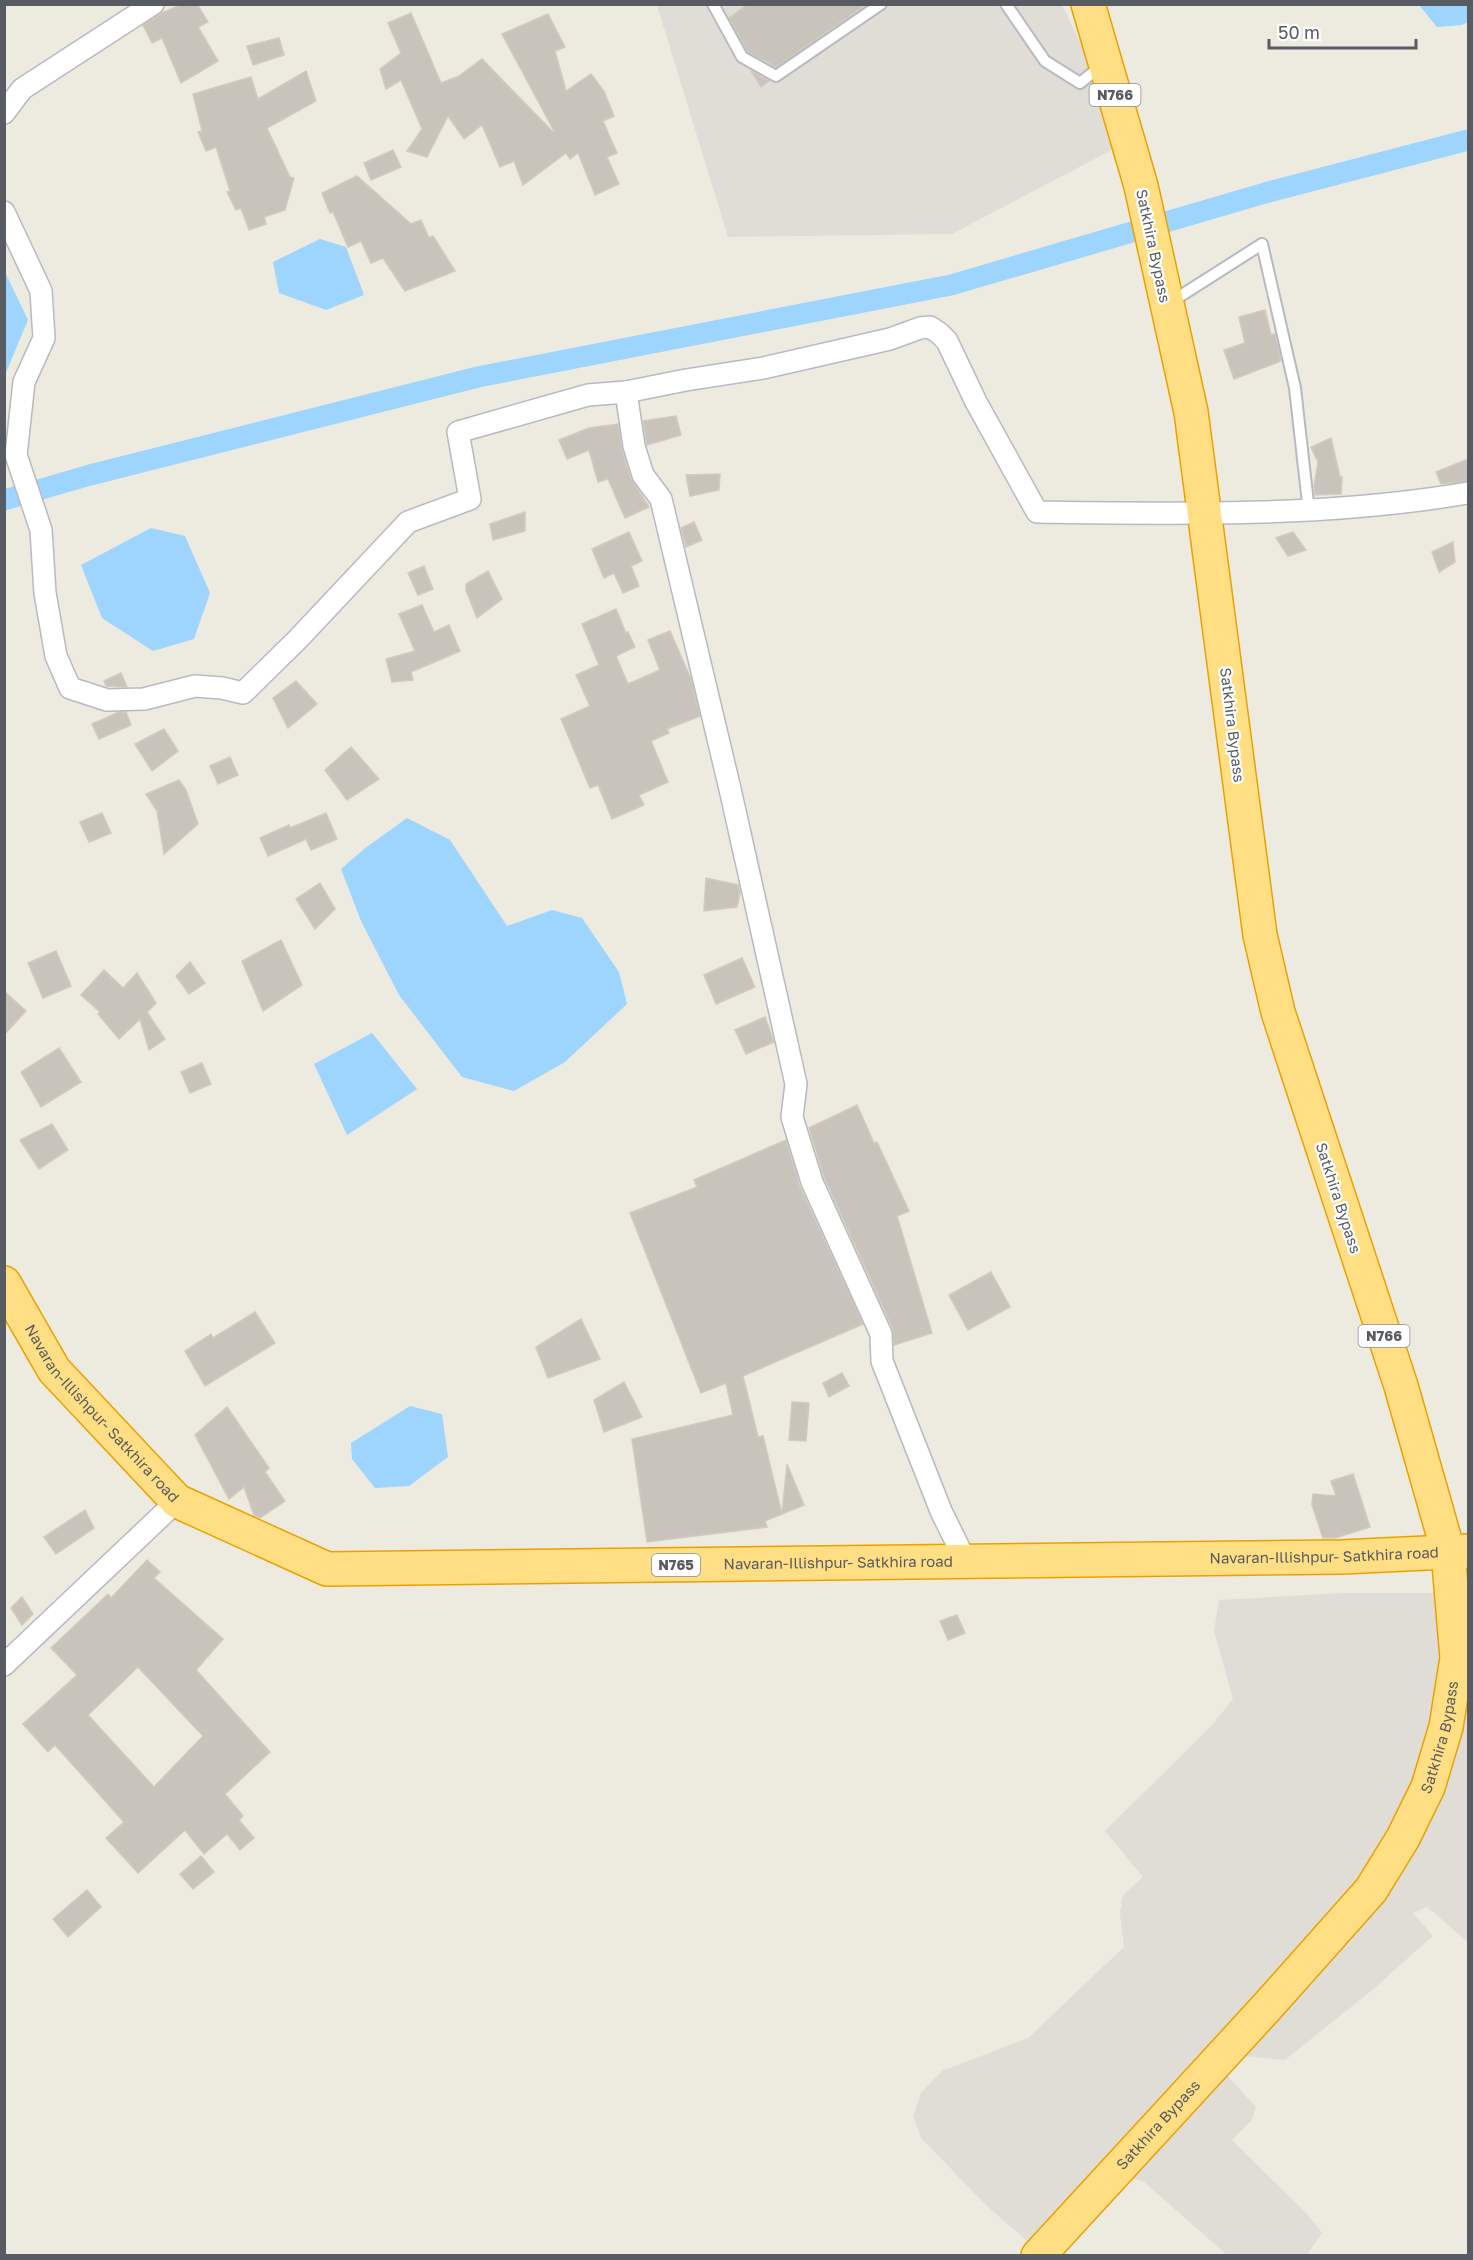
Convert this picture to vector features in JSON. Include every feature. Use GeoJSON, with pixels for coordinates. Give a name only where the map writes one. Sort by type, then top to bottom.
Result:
{"type":"FeatureCollection","features":[{"type":"Feature","properties":{"kind":"highway","name":"Satkhira Bypass"},"geometry":{"type":"LineString","coordinates":[[1038,2256],[1371,1890],[1403,1838],[1428,1787],[1446,1727],[1457,1658],[1458,1551],[1401,1386],[1278,1012],[1258,924],[1191,412],[1141,186],[1088,4]]}},
{"type":"Feature","properties":{"kind":"highway","name":"Navaran-Illishpur- Satkhira road"},"geometry":{"type":"LineString","coordinates":[[4,1283],[54,1370],[177,1501],[327,1569],[1342,1557],[1458,1551]]}},
{"type":"Feature","properties":{"kind":"street"},"geometry":{"type":"LineString","coordinates":[[4,113],[22,89],[153,4]]}},
{"type":"Feature","properties":{"kind":"street"},"geometry":{"type":"LineString","coordinates":[[4,212],[41,291],[44,338],[24,382],[16,455],[41,530],[45,593],[56,656],[70,688],[107,700],[144,699],[195,686],[222,688],[243,693],[298,639],[408,522],[470,499],[458,432],[588,395],[626,392],[763,368],[890,339],[920,328],[930,327],[939,333],[956,356],[976,402],[1037,512],[1205,514],[1309,512],[1426,501],[1468,493]]}},
{"type":"Feature","properties":{"kind":"street"},"geometry":{"type":"LineString","coordinates":[[626,392],[634,446],[643,475],[661,499],[761,926],[796,1084],[792,1117],[812,1182],[881,1334],[882,1361],[941,1511],[966,1562]]}},
{"type":"Feature","properties":{"kind":"street"},"geometry":{"type":"LineString","coordinates":[[4,1665],[177,1501]]}},
{"type":"Feature","properties":{"kind":"lane"},"geometry":{"type":"LineString","coordinates":[[713,4],[742,57],[776,76],[881,4]]}},
{"type":"Feature","properties":{"kind":"lane"},"geometry":{"type":"LineString","coordinates":[[1006,4],[1045,61],[1080,83],[1106,63]]}},
{"type":"Feature","properties":{"kind":"lane"},"geometry":{"type":"LineString","coordinates":[[1164,295],[1262,244],[1295,388],[1309,512]]}},
{"type":"Feature","properties":{"kind":"shaded area"},"geometry":{"type":"Polygon","coordinates":[[[657,5],[1062,5],[1099,81],[1125,143],[952,234],[728,237],[657,5]]]}},
{"type":"Feature","properties":{"kind":"shaded area"},"geometry":{"type":"Polygon","coordinates":[[[1343,1593],[1468,1593],[1468,1942],[1427,1907],[1413,1913],[1433,1936],[1371,1991],[1285,2060],[1242,2056],[1225,2065],[1228,2076],[1256,2107],[1251,2121],[1232,2140],[1307,2214],[1322,2233],[1307,2255],[1227,2255],[1144,2182],[1132,2178],[1034,2247],[986,2205],[922,2139],[913,2117],[921,2093],[942,2071],[1028,2038],[1124,1947],[1120,1913],[1123,1895],[1143,1877],[1105,1831],[1212,1725],[1233,1699],[1214,1631],[1219,1600],[1343,1593]]]}},
{"type":"Feature","properties":{"kind":"water"},"geometry":{"type":"Polygon","coordinates":[[[1419,5],[1468,5],[1468,22],[1462,25],[1437,27],[1419,5]]]}},
{"type":"Feature","properties":{"kind":"water"},"geometry":{"type":"Polygon","coordinates":[[[320,239],[346,247],[364,295],[326,310],[279,293],[273,262],[320,239]]]}},
{"type":"Feature","properties":{"kind":"water"},"geometry":{"type":"Polygon","coordinates":[[[4,270],[28,320],[5,375],[4,375],[4,270]]]}},
{"type":"Feature","properties":{"kind":"water"},"geometry":{"type":"Polygon","coordinates":[[[151,528],[185,536],[210,593],[194,639],[153,651],[102,618],[81,565],[151,528]]]}},
{"type":"Feature","properties":{"kind":"water"},"geometry":{"type":"Polygon","coordinates":[[[407,818],[450,840],[507,926],[552,910],[582,918],[619,972],[627,1004],[565,1062],[514,1091],[462,1077],[399,995],[361,921],[341,869],[407,818]]]}},
{"type":"Feature","properties":{"kind":"water"},"geometry":{"type":"Polygon","coordinates":[[[372,1033],[417,1089],[347,1135],[314,1064],[372,1033]]]}},
{"type":"Feature","properties":{"kind":"water"},"geometry":{"type":"Polygon","coordinates":[[[410,1406],[442,1414],[448,1457],[409,1486],[375,1488],[352,1459],[351,1443],[410,1406]]]}},
{"type":"Feature","properties":{"kind":"building"},"geometry":{"type":"Polygon","coordinates":[[[183,4],[197,4],[208,22],[198,27],[218,61],[181,83],[162,38],[152,43],[143,25],[183,4]]]}},
{"type":"Feature","properties":{"kind":"building"},"geometry":{"type":"Polygon","coordinates":[[[748,4],[867,4],[776,67],[748,52],[729,18],[748,4]]]}},
{"type":"Feature","properties":{"kind":"building"},"geometry":{"type":"Polygon","coordinates":[[[411,13],[441,83],[459,76],[482,59],[553,132],[502,34],[548,14],[565,47],[555,51],[566,91],[591,74],[604,91],[614,116],[603,121],[617,153],[607,157],[619,184],[595,195],[578,153],[570,159],[566,153],[523,185],[514,161],[500,167],[482,125],[464,139],[448,116],[427,157],[407,151],[422,129],[401,80],[386,89],[380,69],[401,53],[388,23],[411,13]]]}},
{"type":"Feature","properties":{"kind":"building"},"geometry":{"type":"Polygon","coordinates":[[[279,38],[284,55],[253,65],[247,46],[279,38]]]}},
{"type":"Feature","properties":{"kind":"building"},"geometry":{"type":"Polygon","coordinates":[[[306,71],[316,101],[267,128],[290,177],[294,178],[285,210],[264,217],[266,224],[249,230],[241,208],[236,210],[227,192],[230,191],[216,147],[206,151],[198,132],[202,131],[193,94],[251,77],[258,99],[306,71]]]}},
{"type":"Feature","properties":{"kind":"building"},"geometry":{"type":"Polygon","coordinates":[[[751,71],[769,81],[761,87],[751,71]]]}},
{"type":"Feature","properties":{"kind":"building"},"geometry":{"type":"Polygon","coordinates":[[[393,150],[401,167],[371,180],[364,163],[393,150]]]}},
{"type":"Feature","properties":{"kind":"building"},"geometry":{"type":"Polygon","coordinates":[[[357,176],[411,224],[421,220],[429,238],[433,236],[455,271],[405,291],[383,258],[371,263],[361,241],[348,247],[322,193],[357,176]]]}},
{"type":"Feature","properties":{"kind":"building"},"geometry":{"type":"Polygon","coordinates":[[[1265,310],[1271,335],[1275,334],[1281,361],[1234,379],[1224,350],[1245,343],[1239,317],[1265,310]]]}},
{"type":"Feature","properties":{"kind":"building"},"geometry":{"type":"Polygon","coordinates":[[[676,416],[681,435],[647,445],[643,421],[676,416]]]}},
{"type":"Feature","properties":{"kind":"building"},"geometry":{"type":"Polygon","coordinates":[[[618,424],[622,450],[631,479],[649,507],[625,518],[608,479],[598,482],[589,450],[567,459],[559,440],[589,428],[618,424]]]}},
{"type":"Feature","properties":{"kind":"building"},"geometry":{"type":"Polygon","coordinates":[[[1331,438],[1340,477],[1342,477],[1341,494],[1315,495],[1314,486],[1318,462],[1311,447],[1331,438]]]}},
{"type":"Feature","properties":{"kind":"building"},"geometry":{"type":"Polygon","coordinates":[[[1468,459],[1468,481],[1441,484],[1436,472],[1468,459]]]}},
{"type":"Feature","properties":{"kind":"building"},"geometry":{"type":"Polygon","coordinates":[[[720,474],[719,490],[690,496],[686,475],[720,474]]]}},
{"type":"Feature","properties":{"kind":"building"},"geometry":{"type":"Polygon","coordinates":[[[525,512],[525,531],[493,540],[490,524],[525,512]]]}},
{"type":"Feature","properties":{"kind":"building"},"geometry":{"type":"Polygon","coordinates":[[[694,522],[702,540],[686,547],[681,528],[694,522]]]}},
{"type":"Feature","properties":{"kind":"building"},"geometry":{"type":"Polygon","coordinates":[[[629,532],[642,561],[631,566],[639,586],[623,593],[614,573],[604,578],[592,549],[629,532]]]}},
{"type":"Feature","properties":{"kind":"building"},"geometry":{"type":"Polygon","coordinates":[[[1293,532],[1306,550],[1288,556],[1276,538],[1293,532]]]}},
{"type":"Feature","properties":{"kind":"building"},"geometry":{"type":"Polygon","coordinates":[[[1453,542],[1455,562],[1439,572],[1432,552],[1453,542]]]}},
{"type":"Feature","properties":{"kind":"building"},"geometry":{"type":"Polygon","coordinates":[[[424,566],[433,589],[418,595],[408,573],[424,566]]]}},
{"type":"Feature","properties":{"kind":"building"},"geometry":{"type":"Polygon","coordinates":[[[488,571],[502,599],[477,618],[466,590],[466,584],[488,571]]]}},
{"type":"Feature","properties":{"kind":"building"},"geometry":{"type":"Polygon","coordinates":[[[422,605],[434,632],[449,625],[460,651],[411,672],[413,680],[392,682],[386,659],[415,651],[399,614],[422,605]]]}},
{"type":"Feature","properties":{"kind":"building"},"geometry":{"type":"Polygon","coordinates":[[[616,609],[635,647],[616,656],[628,684],[660,670],[648,640],[670,631],[691,679],[700,716],[667,729],[669,733],[651,741],[668,782],[639,795],[644,805],[612,819],[598,785],[590,788],[561,719],[590,706],[576,675],[599,665],[582,624],[616,609]]]}},
{"type":"Feature","properties":{"kind":"building"},"geometry":{"type":"Polygon","coordinates":[[[121,673],[127,687],[106,686],[104,681],[121,673]]]}},
{"type":"Feature","properties":{"kind":"building"},"geometry":{"type":"Polygon","coordinates":[[[296,681],[317,704],[288,728],[273,698],[296,681]]]}},
{"type":"Feature","properties":{"kind":"building"},"geometry":{"type":"Polygon","coordinates":[[[119,712],[126,712],[131,725],[99,739],[92,724],[119,712]]]}},
{"type":"Feature","properties":{"kind":"building"},"geometry":{"type":"Polygon","coordinates":[[[164,729],[178,751],[152,771],[135,744],[164,729]]]}},
{"type":"Feature","properties":{"kind":"building"},"geometry":{"type":"Polygon","coordinates":[[[351,747],[379,779],[347,800],[325,770],[351,747]]]}},
{"type":"Feature","properties":{"kind":"building"},"geometry":{"type":"Polygon","coordinates":[[[230,757],[238,775],[218,784],[210,766],[230,757]]]}},
{"type":"Feature","properties":{"kind":"building"},"geometry":{"type":"Polygon","coordinates":[[[179,780],[186,790],[198,824],[164,854],[157,811],[146,794],[179,780]]]}},
{"type":"Feature","properties":{"kind":"building"},"geometry":{"type":"Polygon","coordinates":[[[102,813],[111,833],[89,842],[80,822],[102,813]]]}},
{"type":"Feature","properties":{"kind":"building"},"geometry":{"type":"Polygon","coordinates":[[[326,813],[337,839],[311,850],[306,839],[268,856],[260,838],[289,825],[290,828],[326,813]]]}},
{"type":"Feature","properties":{"kind":"building"},"geometry":{"type":"Polygon","coordinates":[[[706,878],[738,885],[740,893],[737,907],[704,911],[706,878]]]}},
{"type":"Feature","properties":{"kind":"building"},"geometry":{"type":"Polygon","coordinates":[[[320,883],[335,909],[315,929],[296,899],[320,883]]]}},
{"type":"Feature","properties":{"kind":"building"},"geometry":{"type":"Polygon","coordinates":[[[281,940],[302,985],[263,1011],[242,961],[281,940]]]}},
{"type":"Feature","properties":{"kind":"building"},"geometry":{"type":"Polygon","coordinates":[[[56,951],[71,986],[43,998],[28,963],[56,951]]]}},
{"type":"Feature","properties":{"kind":"building"},"geometry":{"type":"Polygon","coordinates":[[[742,958],[755,987],[716,1004],[704,975],[742,958]]]}},
{"type":"Feature","properties":{"kind":"building"},"geometry":{"type":"Polygon","coordinates":[[[190,962],[205,983],[189,994],[176,976],[190,962]]]}},
{"type":"Feature","properties":{"kind":"building"},"geometry":{"type":"Polygon","coordinates":[[[104,970],[123,988],[137,973],[156,1003],[147,1012],[165,1039],[149,1050],[140,1019],[119,1039],[98,1014],[100,1012],[81,995],[104,970]]]}},
{"type":"Feature","properties":{"kind":"building"},"geometry":{"type":"Polygon","coordinates":[[[4,991],[26,1011],[4,1035],[4,991]]]}},
{"type":"Feature","properties":{"kind":"building"},"geometry":{"type":"Polygon","coordinates":[[[765,1017],[774,1042],[746,1054],[735,1030],[765,1017]]]}},
{"type":"Feature","properties":{"kind":"building"},"geometry":{"type":"Polygon","coordinates":[[[59,1048],[81,1082],[41,1107],[21,1072],[59,1048]]]}},
{"type":"Feature","properties":{"kind":"building"},"geometry":{"type":"Polygon","coordinates":[[[202,1063],[211,1084],[190,1093],[181,1072],[202,1063]]]}},
{"type":"Feature","properties":{"kind":"building"},"geometry":{"type":"Polygon","coordinates":[[[857,1105],[909,1211],[897,1216],[932,1333],[894,1345],[893,1329],[824,1177],[809,1128],[857,1105]]]}},
{"type":"Feature","properties":{"kind":"building"},"geometry":{"type":"Polygon","coordinates":[[[52,1124],[68,1150],[39,1169],[20,1140],[52,1124]]]}},
{"type":"Feature","properties":{"kind":"building"},"geometry":{"type":"Polygon","coordinates":[[[786,1140],[800,1187],[863,1324],[743,1376],[758,1437],[763,1436],[782,1514],[765,1521],[767,1527],[647,1542],[632,1439],[733,1415],[726,1383],[701,1393],[630,1213],[697,1187],[694,1180],[786,1140]]]}},
{"type":"Feature","properties":{"kind":"building"},"geometry":{"type":"Polygon","coordinates":[[[991,1272],[1010,1307],[968,1330],[949,1295],[991,1272]]]}},
{"type":"Feature","properties":{"kind":"building"},"geometry":{"type":"Polygon","coordinates":[[[255,1312],[275,1343],[205,1386],[185,1351],[211,1334],[213,1338],[255,1312]]]}},
{"type":"Feature","properties":{"kind":"building"},"geometry":{"type":"Polygon","coordinates":[[[581,1319],[600,1359],[548,1378],[536,1347],[581,1319]]]}},
{"type":"Feature","properties":{"kind":"building"},"geometry":{"type":"Polygon","coordinates":[[[842,1373],[849,1386],[829,1397],[823,1383],[842,1373]]]}},
{"type":"Feature","properties":{"kind":"building"},"geometry":{"type":"Polygon","coordinates":[[[624,1382],[642,1417],[604,1432],[594,1400],[624,1382]]]}},
{"type":"Feature","properties":{"kind":"building"},"geometry":{"type":"Polygon","coordinates":[[[792,1402],[809,1403],[806,1441],[789,1440],[792,1402]]]}},
{"type":"Feature","properties":{"kind":"building"},"geometry":{"type":"Polygon","coordinates":[[[227,1407],[269,1468],[265,1472],[285,1501],[260,1518],[254,1515],[244,1487],[229,1499],[195,1435],[227,1407]]]}},
{"type":"Feature","properties":{"kind":"building"},"geometry":{"type":"Polygon","coordinates":[[[787,1464],[804,1505],[782,1514],[787,1464]]]}},
{"type":"Feature","properties":{"kind":"building"},"geometry":{"type":"Polygon","coordinates":[[[1353,1474],[1370,1527],[1335,1538],[1323,1538],[1312,1505],[1313,1494],[1336,1496],[1331,1481],[1353,1474]]]}},
{"type":"Feature","properties":{"kind":"building"},"geometry":{"type":"Polygon","coordinates":[[[85,1510],[94,1528],[56,1554],[44,1537],[85,1510]]]}},
{"type":"Feature","properties":{"kind":"building"},"geometry":{"type":"Polygon","coordinates":[[[147,1560],[160,1572],[154,1578],[223,1639],[196,1670],[270,1752],[225,1794],[243,1816],[239,1820],[254,1838],[240,1850],[227,1834],[204,1854],[185,1830],[138,1873],[106,1838],[124,1822],[55,1745],[48,1752],[23,1724],[77,1675],[51,1648],[108,1594],[111,1598],[147,1560]],[[138,1667],[88,1715],[154,1787],[203,1736],[138,1667]]]}},
{"type":"Feature","properties":{"kind":"building"},"geometry":{"type":"Polygon","coordinates":[[[22,1597],[33,1614],[22,1625],[11,1608],[22,1597]]]}},
{"type":"Feature","properties":{"kind":"building"},"geometry":{"type":"Polygon","coordinates":[[[957,1615],[965,1633],[948,1640],[940,1621],[957,1615]]]}},
{"type":"Feature","properties":{"kind":"building"},"geometry":{"type":"Polygon","coordinates":[[[201,1856],[214,1872],[193,1889],[180,1874],[201,1856]]]}},
{"type":"Feature","properties":{"kind":"building"},"geometry":{"type":"Polygon","coordinates":[[[87,1890],[101,1907],[68,1937],[53,1919],[87,1890]]]}},
{"type":"Feature","properties":{"kind":"waterway"},"geometry":{"type":"LineString","coordinates":[[4,500],[90,475],[478,377],[951,285],[1265,193],[1468,140]]}}]}
